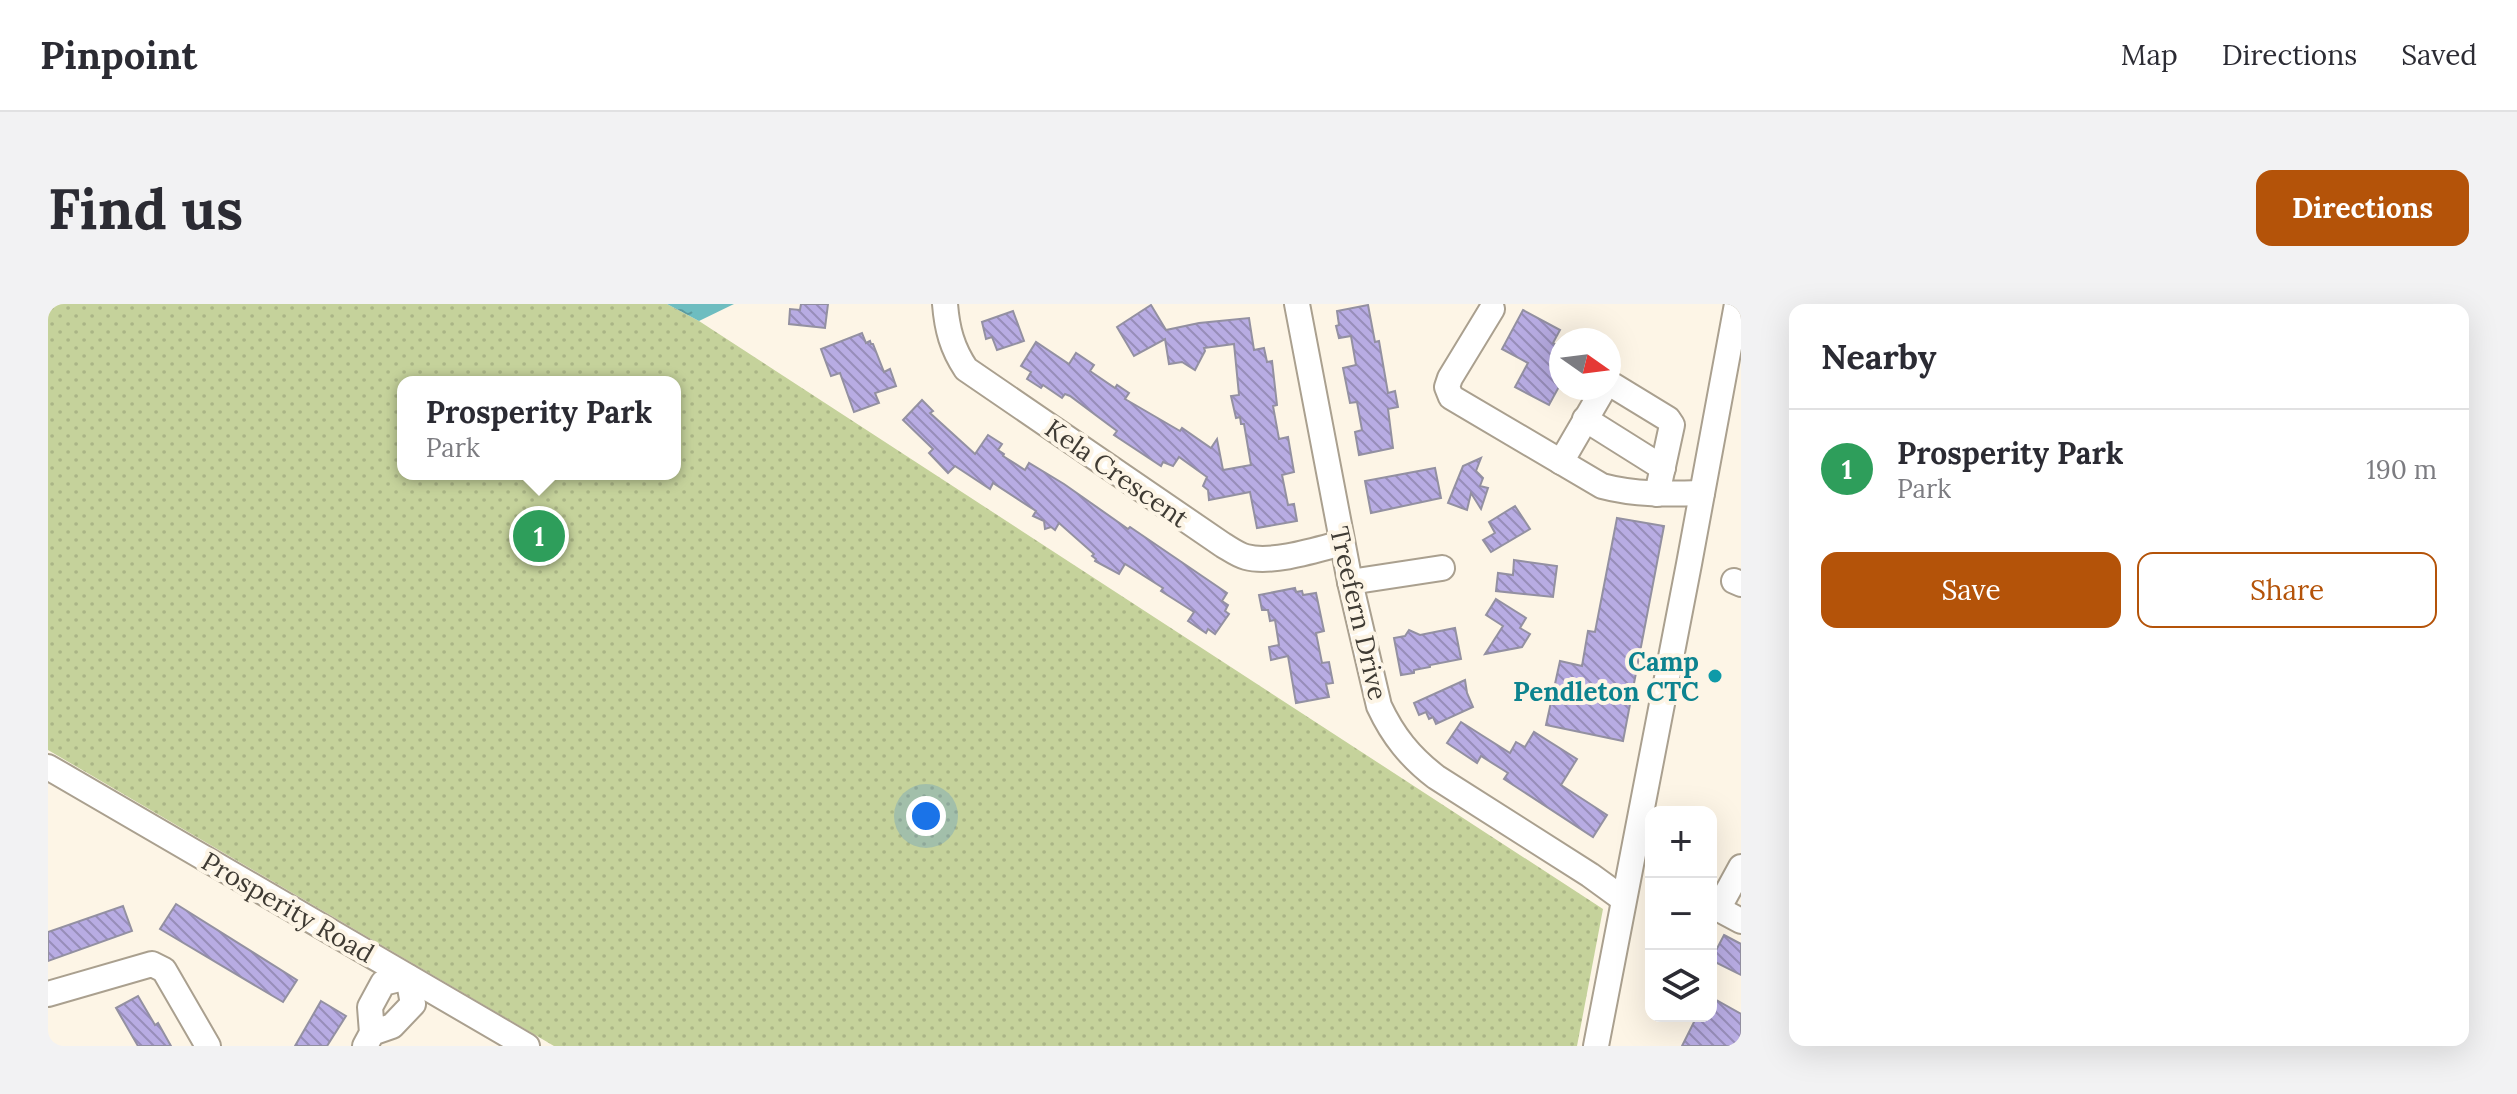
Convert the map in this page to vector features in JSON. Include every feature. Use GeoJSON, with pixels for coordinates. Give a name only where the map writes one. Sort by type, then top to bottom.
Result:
{"type":"FeatureCollection","features":[{"type":"Feature","properties":{"kind":"street","name":"Kela Crescent"},"geometry":{"type":"LineString","coordinates":[[945,304],[947,326],[955,352],[966,369],[1223,545],[1244,557],[1261,559],[1342,543]]}},
{"type":"Feature","properties":{"kind":"street","name":"Treefern Drive"},"geometry":{"type":"LineString","coordinates":[[1297,304],[1342,543],[1379,706],[1413,759],[1623,899]]}},
{"type":"Feature","properties":{"kind":"street"},"geometry":{"type":"LineString","coordinates":[[1596,1046],[1737,304]]}},
{"type":"Feature","properties":{"kind":"street"},"geometry":{"type":"LineString","coordinates":[[1492,309],[1450,378],[1447,387],[1451,397],[1602,486],[1657,494],[1702,493]]}},
{"type":"Feature","properties":{"kind":"street"},"geometry":{"type":"LineString","coordinates":[[1621,390],[1668,419],[1672,425],[1657,494]]}},
{"type":"Feature","properties":{"kind":"street"},"geometry":{"type":"LineString","coordinates":[[1561,462],[1597,400]]}},
{"type":"Feature","properties":{"kind":"street"},"geometry":{"type":"LineString","coordinates":[[1585,419],[1663,468]]}},
{"type":"Feature","properties":{"kind":"street"},"geometry":{"type":"LineString","coordinates":[[1350,582],[1442,568]]}},
{"type":"Feature","properties":{"kind":"street","name":"Prosperity Road"},"geometry":{"type":"LineString","coordinates":[[48,767],[527,1046]]}},
{"type":"Feature","properties":{"kind":"street"},"geometry":{"type":"LineString","coordinates":[[1717,903],[1741,867]]}},
{"type":"Feature","properties":{"kind":"street"},"geometry":{"type":"LineString","coordinates":[[1717,909],[1741,921]]}},
{"type":"Feature","properties":{"kind":"street"},"geometry":{"type":"LineString","coordinates":[[48,994],[152,964],[164,970],[208,1046]]}},
{"type":"Feature","properties":{"kind":"street"},"geometry":{"type":"LineString","coordinates":[[368,1040],[370,1007],[383,983],[408,977]]}},
{"type":"Feature","properties":{"kind":"green space"},"geometry":{"type":"Polygon","coordinates":[[[48,304],[667,304],[699,321],[1603,909],[1577,1046],[554,1046],[48,750],[48,304]]]}},
{"type":"Feature","properties":{"kind":"water"},"geometry":{"type":"Polygon","coordinates":[[[667,304],[734,304],[699,321],[667,304]]]}},
{"type":"Feature","properties":{"kind":"building"},"geometry":{"type":"Polygon","coordinates":[[[801,304],[828,304],[825,328],[789,324],[790,309],[800,310],[801,304]]]}},
{"type":"Feature","properties":{"kind":"building"},"geometry":{"type":"Polygon","coordinates":[[[1151,305],[1166,330],[1249,318],[1254,350],[1264,348],[1267,362],[1272,361],[1277,405],[1273,406],[1279,439],[1288,437],[1294,472],[1282,475],[1288,505],[1294,504],[1297,521],[1257,528],[1250,492],[1209,500],[1208,490],[1203,486],[1207,477],[1179,457],[1173,466],[1163,462],[1161,466],[1114,435],[1117,431],[1070,396],[1065,394],[1062,398],[1027,379],[1031,372],[1021,366],[1036,342],[1069,364],[1076,353],[1094,365],[1090,371],[1115,388],[1117,385],[1129,393],[1125,399],[1180,431],[1182,428],[1211,448],[1217,439],[1223,470],[1251,465],[1244,424],[1241,424],[1240,417],[1236,418],[1231,396],[1239,395],[1234,344],[1204,348],[1195,370],[1182,362],[1169,364],[1165,339],[1134,356],[1117,327],[1151,305]]]}},
{"type":"Feature","properties":{"kind":"building"},"geometry":{"type":"Polygon","coordinates":[[[1368,305],[1375,342],[1379,341],[1388,393],[1395,391],[1398,407],[1388,409],[1393,448],[1359,455],[1355,432],[1362,430],[1357,402],[1350,403],[1343,368],[1356,365],[1351,336],[1339,338],[1336,326],[1339,325],[1337,311],[1368,305]]]}},
{"type":"Feature","properties":{"kind":"building"},"geometry":{"type":"Polygon","coordinates":[[[1523,310],[1556,328],[1549,328],[1549,400],[1552,400],[1549,405],[1515,387],[1528,363],[1502,349],[1523,310]]]}},
{"type":"Feature","properties":{"kind":"building"},"geometry":{"type":"Polygon","coordinates":[[[1013,311],[1024,341],[997,350],[992,337],[986,339],[982,322],[1013,311]]]}},
{"type":"Feature","properties":{"kind":"building"},"geometry":{"type":"Polygon","coordinates":[[[862,333],[866,343],[870,341],[873,344],[884,372],[890,369],[896,386],[875,393],[879,403],[854,412],[840,373],[831,376],[821,349],[862,333]]]}},
{"type":"Feature","properties":{"kind":"building"},"geometry":{"type":"Polygon","coordinates":[[[922,400],[933,411],[930,413],[975,454],[988,435],[1002,444],[998,450],[1003,456],[1025,470],[1029,463],[1064,484],[1227,593],[1222,601],[1228,605],[1225,611],[1229,614],[1215,634],[1208,629],[1206,633],[1188,621],[1194,612],[1125,564],[1119,574],[1095,561],[1094,554],[1059,523],[1055,530],[1051,527],[1045,529],[1044,521],[1033,516],[1036,511],[993,483],[990,489],[955,466],[948,473],[929,453],[933,449],[903,420],[922,400]]]}},
{"type":"Feature","properties":{"kind":"building"},"geometry":{"type":"Polygon","coordinates":[[[1481,458],[1476,471],[1483,478],[1480,486],[1488,488],[1481,509],[1471,493],[1467,510],[1448,503],[1463,466],[1481,458]]]}},
{"type":"Feature","properties":{"kind":"building"},"geometry":{"type":"Polygon","coordinates":[[[1435,468],[1441,498],[1371,513],[1365,481],[1435,468]]]}},
{"type":"Feature","properties":{"kind":"building"},"geometry":{"type":"Polygon","coordinates":[[[1515,506],[1530,529],[1491,552],[1483,540],[1495,533],[1489,522],[1515,506]]]}},
{"type":"Feature","properties":{"kind":"building"},"geometry":{"type":"Polygon","coordinates":[[[1617,518],[1664,526],[1623,741],[1546,725],[1560,661],[1582,666],[1588,631],[1595,632],[1617,518]]]}},
{"type":"Feature","properties":{"kind":"building"},"geometry":{"type":"Polygon","coordinates":[[[1514,560],[1557,566],[1553,597],[1496,591],[1498,573],[1513,575],[1514,560]]]}},
{"type":"Feature","properties":{"kind":"building"},"geometry":{"type":"Polygon","coordinates":[[[1295,588],[1303,595],[1316,593],[1324,631],[1316,633],[1322,663],[1329,662],[1333,683],[1326,684],[1329,697],[1296,703],[1288,656],[1271,660],[1269,647],[1279,645],[1275,620],[1270,621],[1268,610],[1262,610],[1259,595],[1295,588]]]}},
{"type":"Feature","properties":{"kind":"building"},"geometry":{"type":"Polygon","coordinates":[[[1496,599],[1526,618],[1520,628],[1530,634],[1522,647],[1485,654],[1503,626],[1486,615],[1496,599]]]}},
{"type":"Feature","properties":{"kind":"building"},"geometry":{"type":"Polygon","coordinates":[[[1455,628],[1461,659],[1401,675],[1394,638],[1405,636],[1409,630],[1420,635],[1455,628]]]}},
{"type":"Feature","properties":{"kind":"building"},"geometry":{"type":"Polygon","coordinates":[[[1465,680],[1473,707],[1436,724],[1426,712],[1419,715],[1414,703],[1465,680]]]}},
{"type":"Feature","properties":{"kind":"building"},"geometry":{"type":"Polygon","coordinates":[[[1461,722],[1510,753],[1516,742],[1525,747],[1534,732],[1577,759],[1561,785],[1607,815],[1593,837],[1504,779],[1508,773],[1481,756],[1477,763],[1447,743],[1461,722]]]}},
{"type":"Feature","properties":{"kind":"building"},"geometry":{"type":"Polygon","coordinates":[[[176,904],[297,980],[283,1002],[160,929],[176,904]]]}},
{"type":"Feature","properties":{"kind":"building"},"geometry":{"type":"Polygon","coordinates":[[[123,906],[132,931],[48,961],[48,932],[123,906]]]}},
{"type":"Feature","properties":{"kind":"building"},"geometry":{"type":"Polygon","coordinates":[[[1724,935],[1741,944],[1741,975],[1717,963],[1717,948],[1724,935]]]}},
{"type":"Feature","properties":{"kind":"building"},"geometry":{"type":"Polygon","coordinates":[[[138,996],[171,1046],[138,1046],[116,1008],[138,996]]]}},
{"type":"Feature","properties":{"kind":"building"},"geometry":{"type":"Polygon","coordinates":[[[1717,1000],[1741,1014],[1741,1046],[1682,1046],[1694,1022],[1717,1022],[1717,1000]]]}},
{"type":"Feature","properties":{"kind":"building"},"geometry":{"type":"Polygon","coordinates":[[[321,1001],[346,1016],[327,1046],[295,1046],[321,1001]]]}},
{"type":"Feature","properties":{"kind":"place","name":"Prosperity Park"},"geometry":{"type":"Point","coordinates":[539,536]}},
{"type":"Feature","properties":{"kind":"place","name":"Camp Pendleton CTC"},"geometry":{"type":"Point","coordinates":[1715,676]}}]}
